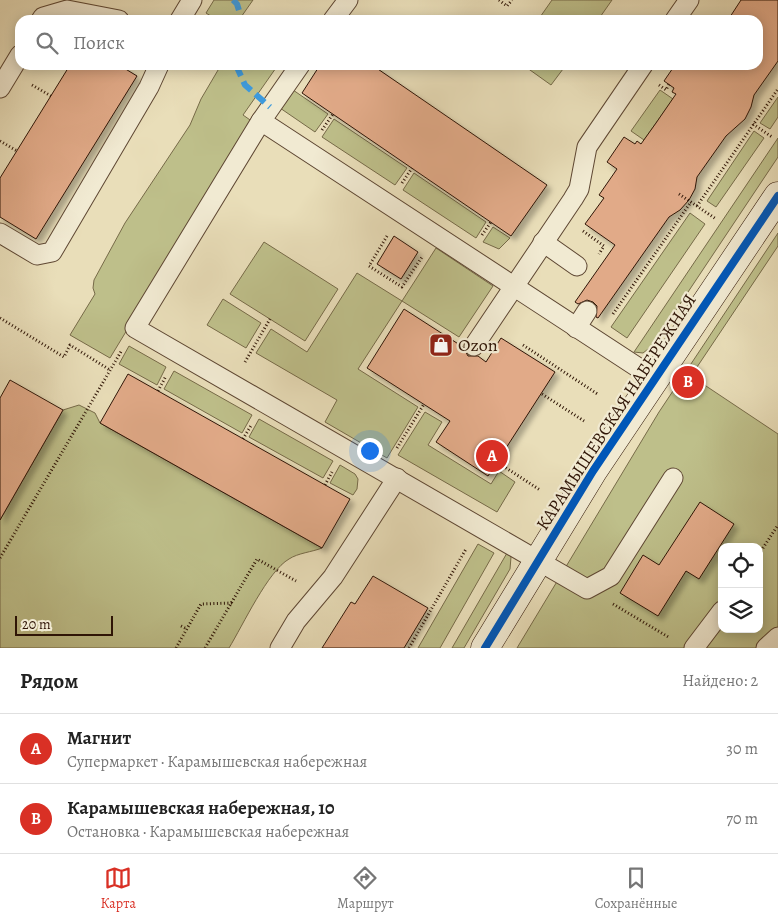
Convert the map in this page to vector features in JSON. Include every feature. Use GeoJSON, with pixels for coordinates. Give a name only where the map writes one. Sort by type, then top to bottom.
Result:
{"type":"FeatureCollection","features":[{"type":"Feature","properties":{"kind":"street","name":"КАРАМЫШЕВСКАЯ НАБЕРЕЖНАЯ"},"geometry":{"type":"LineString","coordinates":[[484,648],[654,378],[778,196]]}},
{"type":"Feature","properties":{"kind":"lane"},"geometry":{"type":"LineString","coordinates":[[183,15],[192,0]]}},
{"type":"Feature","properties":{"kind":"lane"},"geometry":{"type":"LineString","coordinates":[[337,15],[348,0]]}},
{"type":"Feature","properties":{"kind":"lane"},"geometry":{"type":"LineString","coordinates":[[678,15],[689,0]]}},
{"type":"Feature","properties":{"kind":"lane"},"geometry":{"type":"LineString","coordinates":[[50,15],[68,10],[94,15]]}},
{"type":"Feature","properties":{"kind":"lane"},"geometry":{"type":"LineString","coordinates":[[0,88],[15,63]]}},
{"type":"Feature","properties":{"kind":"lane"},"geometry":{"type":"LineString","coordinates":[[0,233],[38,255],[52,252],[149,87],[156,70]]}},
{"type":"Feature","properties":{"kind":"lane"},"geometry":{"type":"LineString","coordinates":[[297,70],[261,121],[135,328],[587,589],[612,576],[673,478]]}},
{"type":"Feature","properties":{"kind":"lane"},"geometry":{"type":"LineString","coordinates":[[474,346],[579,189],[585,156],[591,140],[640,70]]}},
{"type":"Feature","properties":{"kind":"lane"},"geometry":{"type":"LineString","coordinates":[[261,121],[654,378]]}},
{"type":"Feature","properties":{"kind":"lane"},"geometry":{"type":"LineString","coordinates":[[543,242],[577,266]]}},
{"type":"Feature","properties":{"kind":"lane"},"geometry":{"type":"LineString","coordinates":[[576,328],[587,311]]}},
{"type":"Feature","properties":{"kind":"lane"},"geometry":{"type":"LineString","coordinates":[[280,648],[296,621],[333,577],[390,474]]}},
{"type":"Feature","properties":{"kind":"lane"},"geometry":{"type":"LineString","coordinates":[[694,648],[718,616]]}},
{"type":"Feature","properties":{"kind":"lane"},"geometry":{"type":"LineString","coordinates":[[766,648],[778,637]]}},
{"type":"Feature","properties":{"kind":"path"},"geometry":{"type":"LineString","coordinates":[[499,0],[507,6],[512,0]]}},
{"type":"Feature","properties":{"kind":"path"},"geometry":{"type":"LineString","coordinates":[[697,206],[778,89]]}},
{"type":"Feature","properties":{"kind":"path"},"geometry":{"type":"LineString","coordinates":[[753,124],[772,137]]}},
{"type":"Feature","properties":{"kind":"path"},"geometry":{"type":"LineString","coordinates":[[0,141],[17,151]]}},
{"type":"Feature","properties":{"kind":"path"},"geometry":{"type":"LineString","coordinates":[[679,194],[716,220]]}},
{"type":"Feature","properties":{"kind":"path"},"geometry":{"type":"LineString","coordinates":[[610,319],[690,202]]}},
{"type":"Feature","properties":{"kind":"path"},"geometry":{"type":"LineString","coordinates":[[402,213],[368,266],[402,287],[436,236]]}},
{"type":"Feature","properties":{"kind":"path"},"geometry":{"type":"LineString","coordinates":[[0,318],[64,357],[70,346],[110,370]]}},
{"type":"Feature","properties":{"kind":"path"},"geometry":{"type":"LineString","coordinates":[[233,384],[270,319]]}},
{"type":"Feature","properties":{"kind":"path"},"geometry":{"type":"LineString","coordinates":[[0,558],[135,328]]}},
{"type":"Feature","properties":{"kind":"path"},"geometry":{"type":"LineString","coordinates":[[522,345],[599,395]]}},
{"type":"Feature","properties":{"kind":"path"},"geometry":{"type":"LineString","coordinates":[[542,394],[584,420]]}},
{"type":"Feature","properties":{"kind":"path"},"geometry":{"type":"LineString","coordinates":[[390,474],[424,404]]}},
{"type":"Feature","properties":{"kind":"path"},"geometry":{"type":"LineString","coordinates":[[497,462],[540,490]]}},
{"type":"Feature","properties":{"kind":"path"},"geometry":{"type":"LineString","coordinates":[[763,548],[778,525]]}},
{"type":"Feature","properties":{"kind":"path"},"geometry":{"type":"LineString","coordinates":[[409,648],[468,545]]}},
{"type":"Feature","properties":{"kind":"path"},"geometry":{"type":"LineString","coordinates":[[205,648],[257,559],[318,594]]}},
{"type":"Feature","properties":{"kind":"path"},"geometry":{"type":"LineString","coordinates":[[587,589],[671,638]]}},
{"type":"Feature","properties":{"kind":"path"},"geometry":{"type":"LineString","coordinates":[[176,648],[202,604],[232,603]]}},
{"type":"Feature","properties":{"kind":"path"},"geometry":{"type":"LineString","coordinates":[[182,626],[187,629]]}},
{"type":"Feature","properties":{"kind":"green space"},"geometry":{"type":"Polygon","coordinates":[[[214,0],[253,0],[242,15],[209,15],[206,13],[214,0]]]}},
{"type":"Feature","properties":{"kind":"green space"},"geometry":{"type":"Polygon","coordinates":[[[552,0],[612,0],[602,15],[542,15],[552,0]]]}},
{"type":"Feature","properties":{"kind":"green space"},"geometry":{"type":"Polygon","coordinates":[[[218,70],[274,70],[243,115],[253,122],[110,358],[70,335],[95,294],[93,288],[94,280],[125,223],[190,125],[201,99],[218,70]]]}},
{"type":"Feature","properties":{"kind":"green space"},"geometry":{"type":"Polygon","coordinates":[[[530,70],[562,70],[551,85],[530,70]]]}},
{"type":"Feature","properties":{"kind":"green space"},"geometry":{"type":"Polygon","coordinates":[[[293,90],[328,114],[315,132],[280,108],[293,90]]]}},
{"type":"Feature","properties":{"kind":"green space"},"geometry":{"type":"Polygon","coordinates":[[[660,90],[673,99],[644,140],[631,131],[660,90]]]}},
{"type":"Feature","properties":{"kind":"green space"},"geometry":{"type":"Polygon","coordinates":[[[778,97],[778,117],[770,129],[760,123],[778,97]]]}},
{"type":"Feature","properties":{"kind":"green space"},"geometry":{"type":"Polygon","coordinates":[[[334,119],[407,168],[395,185],[322,137],[334,119]]]}},
{"type":"Feature","properties":{"kind":"green space"},"geometry":{"type":"Polygon","coordinates":[[[754,131],[764,138],[716,207],[707,201],[754,131]]]}},
{"type":"Feature","properties":{"kind":"green space"},"geometry":{"type":"Polygon","coordinates":[[[778,138],[778,157],[652,346],[643,353],[634,352],[778,138]]]}},
{"type":"Feature","properties":{"kind":"green space"},"geometry":{"type":"Polygon","coordinates":[[[414,173],[486,222],[476,238],[403,190],[414,173]]]}},
{"type":"Feature","properties":{"kind":"green space"},"geometry":{"type":"Polygon","coordinates":[[[690,213],[705,224],[627,338],[611,327],[690,213]]]}},
{"type":"Feature","properties":{"kind":"green space"},"geometry":{"type":"Polygon","coordinates":[[[493,227],[510,238],[499,249],[483,242],[493,227]]]}},
{"type":"Feature","properties":{"kind":"green space"},"geometry":{"type":"Polygon","coordinates":[[[778,233],[778,246],[691,376],[778,434],[778,648],[517,648],[659,412],[778,233]]]}},
{"type":"Feature","properties":{"kind":"green space"},"geometry":{"type":"Polygon","coordinates":[[[264,242],[338,289],[305,341],[230,294],[264,242]]]}},
{"type":"Feature","properties":{"kind":"green space"},"geometry":{"type":"Polygon","coordinates":[[[436,248],[493,286],[459,337],[402,301],[436,248]]]}},
{"type":"Feature","properties":{"kind":"green space"},"geometry":{"type":"Polygon","coordinates":[[[357,273],[402,301],[358,369],[418,407],[387,458],[325,422],[337,400],[256,353],[271,329],[307,352],[357,273]]]}},
{"type":"Feature","properties":{"kind":"green space"},"geometry":{"type":"Polygon","coordinates":[[[223,299],[261,323],[246,348],[207,325],[223,299]]]}},
{"type":"Feature","properties":{"kind":"green space"},"geometry":{"type":"Polygon","coordinates":[[[129,346],[166,367],[157,385],[119,364],[129,346]]]}},
{"type":"Feature","properties":{"kind":"green space"},"geometry":{"type":"Polygon","coordinates":[[[174,371],[252,415],[242,433],[164,389],[174,371]]]}},
{"type":"Feature","properties":{"kind":"green space"},"geometry":{"type":"Polygon","coordinates":[[[79,405],[95,413],[100,423],[322,548],[293,557],[281,565],[264,586],[229,648],[0,648],[0,520],[63,410],[79,405]]]}},
{"type":"Feature","properties":{"kind":"green space"},"geometry":{"type":"Polygon","coordinates":[[[425,412],[442,422],[428,445],[491,484],[499,471],[515,482],[497,512],[398,455],[425,412]]]}},
{"type":"Feature","properties":{"kind":"green space"},"geometry":{"type":"Polygon","coordinates":[[[259,419],[333,461],[323,478],[249,437],[259,419]]]}},
{"type":"Feature","properties":{"kind":"green space"},"geometry":{"type":"Polygon","coordinates":[[[340,465],[355,474],[358,479],[357,489],[353,495],[330,483],[340,465]]]}},
{"type":"Feature","properties":{"kind":"green space"},"geometry":{"type":"Polygon","coordinates":[[[478,544],[494,553],[440,648],[418,648],[478,544]]]}},
{"type":"Feature","properties":{"kind":"green space"},"geometry":{"type":"Polygon","coordinates":[[[507,553],[511,557],[510,569],[464,648],[452,648],[507,553]]]}},
{"type":"Feature","properties":{"kind":"building"},"geometry":{"type":"Polygon","coordinates":[[[741,0],[778,0],[778,61],[754,95],[745,119],[726,136],[697,177],[695,189],[689,200],[680,210],[669,217],[598,318],[596,317],[597,306],[593,302],[587,300],[578,304],[575,302],[615,245],[585,224],[604,198],[599,195],[617,169],[607,162],[624,137],[635,144],[637,141],[641,144],[656,123],[676,94],[672,92],[674,88],[664,81],[672,70],[763,70],[763,15],[731,15],[741,0]]]}},
{"type":"Feature","properties":{"kind":"building"},"geometry":{"type":"Polygon","coordinates":[[[67,70],[127,70],[137,76],[36,239],[0,217],[0,178],[67,70]]]}},
{"type":"Feature","properties":{"kind":"building"},"geometry":{"type":"Polygon","coordinates":[[[317,70],[379,70],[547,185],[511,236],[302,93],[317,70]]]}},
{"type":"Feature","properties":{"kind":"building"},"geometry":{"type":"Polygon","coordinates":[[[394,236],[418,252],[401,279],[377,264],[394,236]]]}},
{"type":"Feature","properties":{"kind":"building"},"geometry":{"type":"Polygon","coordinates":[[[404,309],[463,347],[468,356],[478,356],[486,362],[501,338],[555,372],[488,476],[436,442],[450,421],[367,368],[404,309]]]}},
{"type":"Feature","properties":{"kind":"building"},"geometry":{"type":"Polygon","coordinates":[[[128,374],[350,499],[322,548],[100,423],[128,374]]]}},
{"type":"Feature","properties":{"kind":"building"},"geometry":{"type":"Polygon","coordinates":[[[10,380],[63,410],[0,520],[0,398],[10,380]]]}},
{"type":"Feature","properties":{"kind":"building"},"geometry":{"type":"Polygon","coordinates":[[[700,502],[734,524],[722,543],[718,543],[718,549],[699,579],[686,571],[658,616],[620,593],[643,555],[659,565],[700,502]]]}},
{"type":"Feature","properties":{"kind":"building"},"geometry":{"type":"Polygon","coordinates":[[[373,576],[428,608],[404,648],[322,648],[351,602],[355,604],[373,576]]]}},
{"type":"Feature","properties":{"kind":"marked path"},"geometry":{"type":"LineString","coordinates":[[233,0],[237,4],[240,15]]}},
{"type":"Feature","properties":{"kind":"marked path"},"geometry":{"type":"LineString","coordinates":[[238,70],[245,85],[270,107]]}},
{"type":"Feature","properties":{"kind":"cycle path"},"geometry":{"type":"LineString","coordinates":[[485,648],[593,471],[778,196]]}},
{"type":"Feature","properties":{"kind":"place","name":"Ozon"},"geometry":{"type":"Point","coordinates":[441,345]}},
{"type":"Feature","properties":{"kind":"place","name":"Карамышевская набережная, 10"},"geometry":{"type":"Point","coordinates":[688,382]}},
{"type":"Feature","properties":{"kind":"place","name":"Магнит"},"geometry":{"type":"Point","coordinates":[492,456]}}]}
